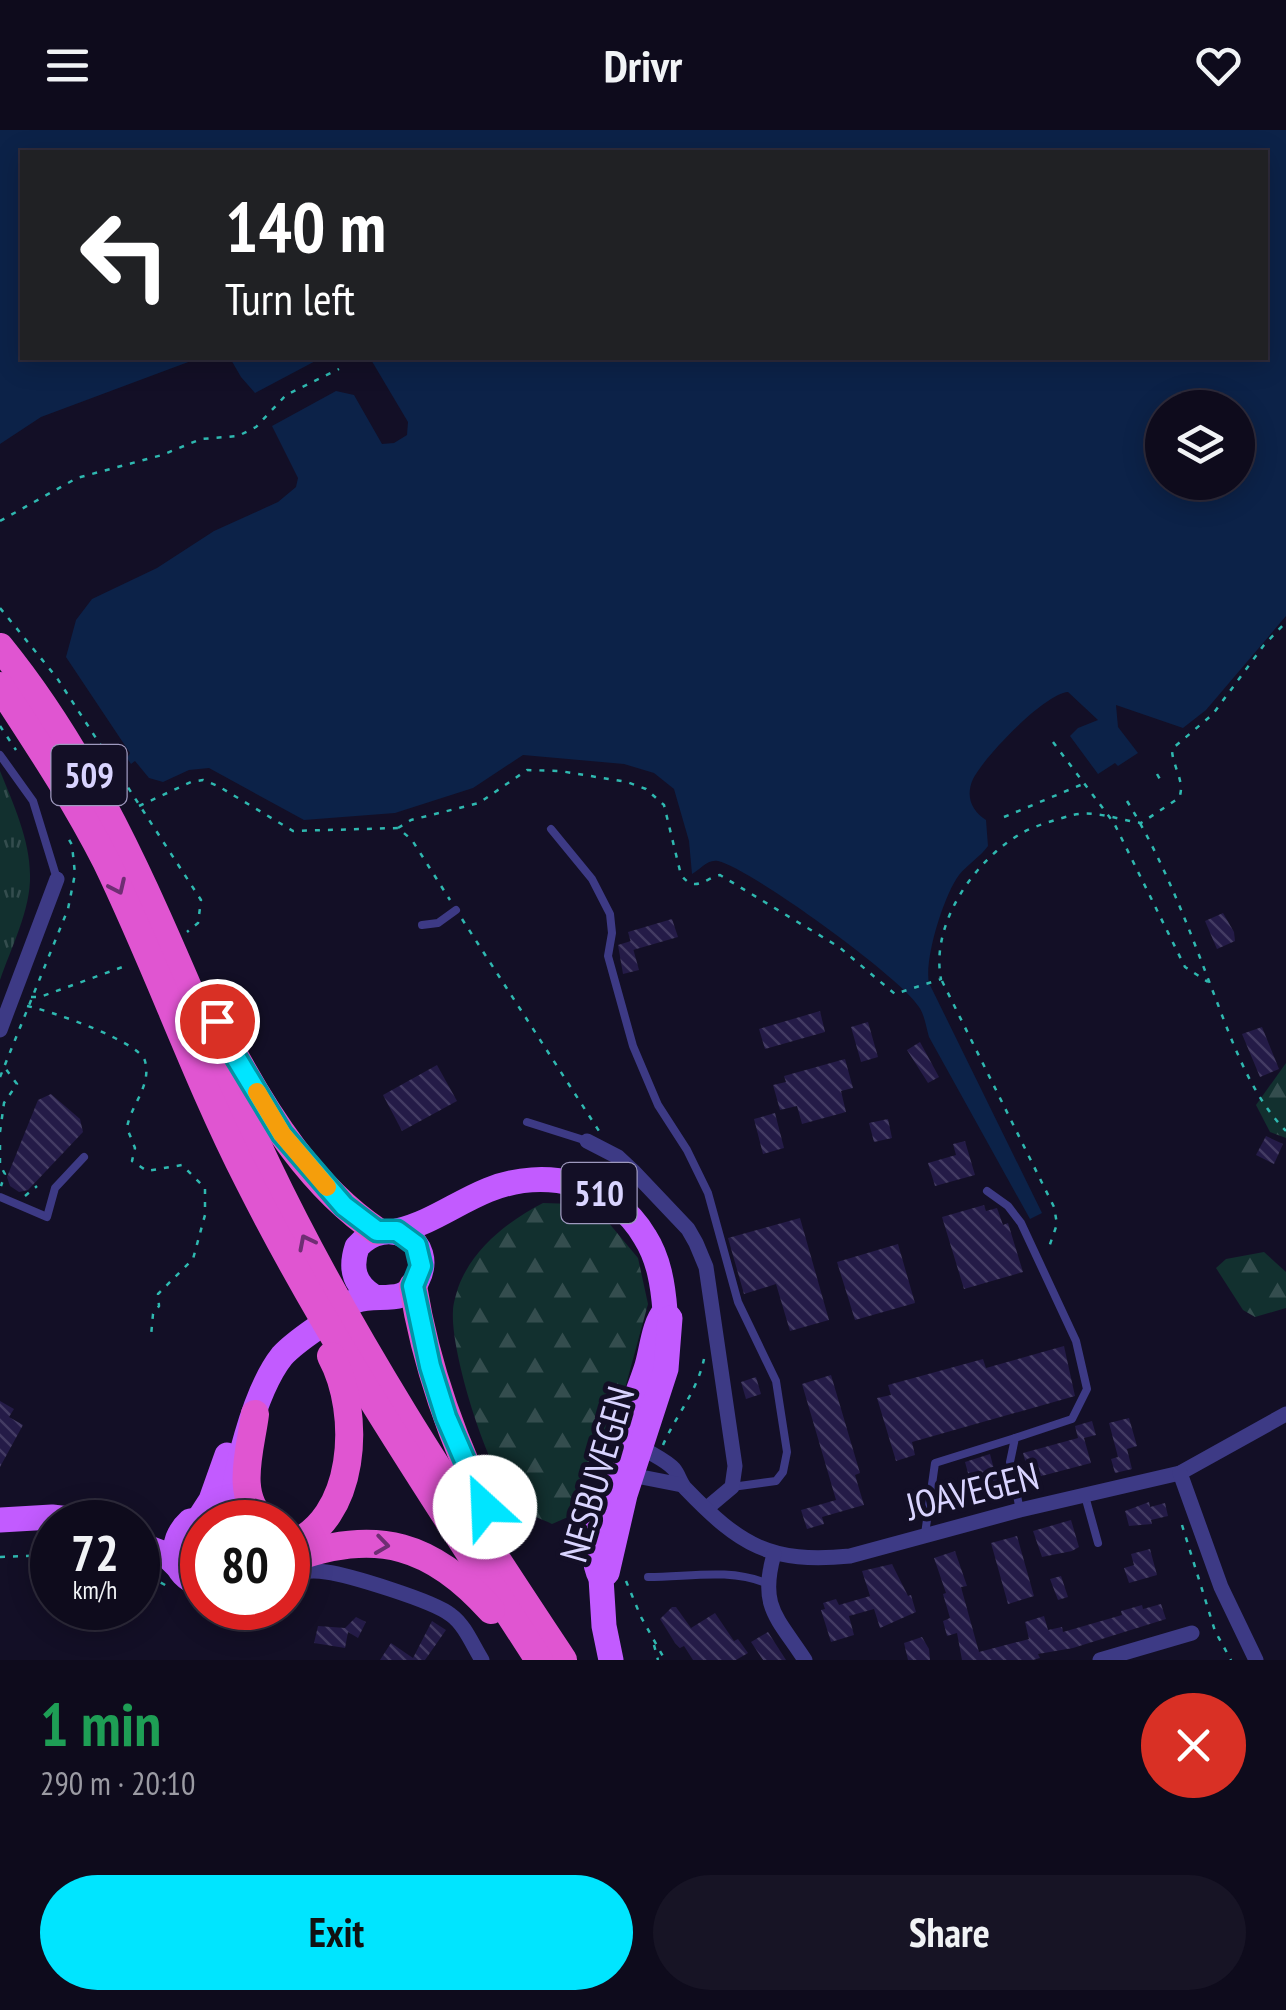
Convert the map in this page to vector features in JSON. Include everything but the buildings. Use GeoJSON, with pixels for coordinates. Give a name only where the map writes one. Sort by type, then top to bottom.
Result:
{"type":"FeatureCollection","features":[{"type":"Feature","properties":{"kind":"highway","name":"509"},"geometry":{"type":"LineString","coordinates":[[0,648],[29,683],[90,778],[139,873],[267,1167],[351,1302],[410,1422],[564,1660]]}},
{"type":"Feature","properties":{"kind":"highway","name":"509"},"geometry":{"type":"LineString","coordinates":[[0,686],[74,800],[107,863],[213,1110],[274,1232],[292,1285],[335,1364],[348,1412],[348,1460],[334,1502],[323,1523],[310,1535]]}},
{"type":"Feature","properties":{"kind":"highway","name":"509"},"geometry":{"type":"LineString","coordinates":[[139,873],[174,930],[232,1051],[282,1134],[344,1206],[387,1231]]}},
{"type":"Feature","properties":{"kind":"highway","name":"509"},"geometry":{"type":"LineString","coordinates":[[274,1232],[351,1302],[379,1413],[540,1660]]}},
{"type":"Feature","properties":{"kind":"highway","name":"509"},"geometry":{"type":"LineString","coordinates":[[413,1286],[446,1417],[472,1481],[564,1660]]}},
{"type":"Feature","properties":{"kind":"highway"},"geometry":{"type":"LineString","coordinates":[[249,1500],[255,1414]]}},
{"type":"Feature","properties":{"kind":"highway"},"geometry":{"type":"LineString","coordinates":[[310,1520],[334,1502]]}},
{"type":"Feature","properties":{"kind":"highway"},"geometry":{"type":"LineString","coordinates":[[310,1552],[358,1542],[416,1552],[446,1567],[470,1587],[498,1618],[526,1660]]}},
{"type":"Feature","properties":{"kind":"main road","name":"510"},"geometry":{"type":"LineString","coordinates":[[387,1231],[419,1226],[486,1190],[538,1178],[584,1186],[605,1196],[644,1235],[657,1261],[665,1311],[660,1317],[629,1450],[603,1494],[596,1534],[597,1571],[613,1573]]}},
{"type":"Feature","properties":{"kind":"main road","name":"510"},"geometry":{"type":"LineString","coordinates":[[413,1286],[421,1266],[420,1256],[464,1203]]}},
{"type":"Feature","properties":{"kind":"main road"},"geometry":{"type":"LineString","coordinates":[[351,1302],[352,1260],[357,1247],[387,1231],[407,1236],[420,1256]]}},
{"type":"Feature","properties":{"kind":"main road"},"geometry":{"type":"LineString","coordinates":[[207,1500],[219,1482],[248,1383],[269,1349],[351,1302],[395,1298],[413,1286]]}},
{"type":"Feature","properties":{"kind":"main road"},"geometry":{"type":"LineString","coordinates":[[232,1500],[235,1478],[271,1372],[297,1333]]}},
{"type":"Feature","properties":{"kind":"main road","name":"NESBUVEGEN"},"geometry":{"type":"LineString","coordinates":[[611,1660],[604,1626],[613,1573],[607,1573],[631,1475],[629,1450]]}},
{"type":"Feature","properties":{"kind":"main road"},"geometry":{"type":"LineString","coordinates":[[0,1520],[30,1518]]}},
{"type":"Feature","properties":{"kind":"main road"},"geometry":{"type":"LineString","coordinates":[[0,1534],[30,1532]]}},
{"type":"Feature","properties":{"kind":"main road"},"geometry":{"type":"LineString","coordinates":[[178,1567],[174,1554],[175,1540],[180,1535]]}},
{"type":"Feature","properties":{"kind":"main road"},"geometry":{"type":"LineString","coordinates":[[160,1552],[180,1570]]}},
{"type":"Feature","properties":{"kind":"street"},"geometry":{"type":"LineString","coordinates":[[0,1030],[57,879]]}},
{"type":"Feature","properties":{"kind":"street"},"geometry":{"type":"LineString","coordinates":[[588,1142],[618,1157],[688,1228],[706,1267],[736,1466],[732,1487],[707,1508]]}},
{"type":"Feature","properties":{"kind":"street","name":"JOAVEGEN"},"geometry":{"type":"LineString","coordinates":[[629,1450],[675,1470],[682,1485],[732,1534],[774,1554],[823,1558],[850,1556],[1020,1510],[1180,1473],[1286,1414]]}},
{"type":"Feature","properties":{"kind":"street"},"geometry":{"type":"LineString","coordinates":[[1180,1473],[1221,1587],[1256,1660]]}},
{"type":"Feature","properties":{"kind":"street"},"geometry":{"type":"LineString","coordinates":[[631,1475],[682,1485]]}},
{"type":"Feature","properties":{"kind":"street"},"geometry":{"type":"LineString","coordinates":[[774,1554],[766,1583],[774,1612],[805,1660]]}},
{"type":"Feature","properties":{"kind":"street"},"geometry":{"type":"LineString","coordinates":[[310,1570],[329,1572],[450,1614],[482,1660]]}},
{"type":"Feature","properties":{"kind":"street"},"geometry":{"type":"LineString","coordinates":[[1100,1660],[1192,1633]]}},
{"type":"Feature","properties":{"kind":"lane"},"geometry":{"type":"LineString","coordinates":[[0,756],[34,801],[57,879]]}},
{"type":"Feature","properties":{"kind":"lane"},"geometry":{"type":"LineString","coordinates":[[551,829],[592,880],[610,914],[608,956],[634,1046],[658,1105],[708,1193],[738,1302],[776,1380],[787,1452],[783,1472],[776,1480],[732,1487]]}},
{"type":"Feature","properties":{"kind":"lane"},"geometry":{"type":"LineString","coordinates":[[422,926],[438,923],[456,910]]}},
{"type":"Feature","properties":{"kind":"lane"},"geometry":{"type":"LineString","coordinates":[[527,1122],[588,1142]]}},
{"type":"Feature","properties":{"kind":"lane"},"geometry":{"type":"LineString","coordinates":[[0,1197],[48,1216],[55,1188],[84,1157]]}},
{"type":"Feature","properties":{"kind":"lane"},"geometry":{"type":"LineString","coordinates":[[925,1536],[935,1463],[1072,1419],[1087,1388],[1076,1342],[1021,1222],[1008,1206],[986,1192]]}},
{"type":"Feature","properties":{"kind":"lane"},"geometry":{"type":"LineString","coordinates":[[1015,1438],[1010,1462],[1020,1510]]}},
{"type":"Feature","properties":{"kind":"lane"},"geometry":{"type":"LineString","coordinates":[[1085,1496],[1098,1543]]}},
{"type":"Feature","properties":{"kind":"lane"},"geometry":{"type":"LineString","coordinates":[[648,1577],[727,1573],[743,1574],[766,1583]]}},
{"type":"Feature","properties":{"kind":"path"},"geometry":{"type":"LineString","coordinates":[[0,521],[77,478],[201,439],[238,436],[256,427],[286,395],[338,369]]}},
{"type":"Feature","properties":{"kind":"path"},"geometry":{"type":"LineString","coordinates":[[0,608],[58,678],[201,900],[198,922],[186,933]]}},
{"type":"Feature","properties":{"kind":"path"},"geometry":{"type":"LineString","coordinates":[[1039,1264],[1053,1241],[1057,1224],[1054,1207],[939,981],[940,952],[950,918],[963,886],[974,872],[1022,833],[1074,815],[1141,823],[1179,798],[1182,792],[1172,760],[1176,742],[1213,714],[1286,622]]}},
{"type":"Feature","properties":{"kind":"path"},"geometry":{"type":"LineString","coordinates":[[1053,742],[1110,817],[1185,967],[1210,983]]}},
{"type":"Feature","properties":{"kind":"path"},"geometry":{"type":"LineString","coordinates":[[139,806],[203,780],[293,831],[398,828],[411,820],[478,804],[526,770],[560,771],[636,785],[664,805],[681,875],[687,882],[698,885],[720,875],[839,947],[895,994],[939,981]]}},
{"type":"Feature","properties":{"kind":"path"},"geometry":{"type":"LineString","coordinates":[[1157,774],[1162,781]]}},
{"type":"Feature","properties":{"kind":"path"},"geometry":{"type":"LineString","coordinates":[[1004,817],[1084,783]]}},
{"type":"Feature","properties":{"kind":"path"},"geometry":{"type":"LineString","coordinates":[[1126,801],[1141,823],[1260,1100],[1286,1132]]}},
{"type":"Feature","properties":{"kind":"path"},"geometry":{"type":"LineString","coordinates":[[398,828],[412,840],[618,1157]]}},
{"type":"Feature","properties":{"kind":"path"},"geometry":{"type":"LineString","coordinates":[[0,1077],[31,997],[40,998],[129,964]]}},
{"type":"Feature","properties":{"kind":"path"},"geometry":{"type":"LineString","coordinates":[[27,1006],[108,1034],[140,1054],[146,1067],[142,1092],[126,1128],[135,1148],[132,1161],[147,1171],[182,1166],[205,1188],[205,1215],[193,1259],[158,1294],[151,1336]]}},
{"type":"Feature","properties":{"kind":"path"},"geometry":{"type":"LineString","coordinates":[[0,1132],[4,1103],[17,1084],[4,1067]]}},
{"type":"Feature","properties":{"kind":"path"},"geometry":{"type":"LineString","coordinates":[[0,1144],[0,1165],[5,1174],[0,1189]]}},
{"type":"Feature","properties":{"kind":"path"},"geometry":{"type":"LineString","coordinates":[[1180,1518],[1215,1631],[1231,1660]]}},
{"type":"Feature","properties":{"kind":"path"},"geometry":{"type":"LineString","coordinates":[[0,1557],[30,1555]]}},
{"type":"Feature","properties":{"kind":"path"},"geometry":{"type":"LineString","coordinates":[[613,1573],[627,1584],[658,1660]]}},
{"type":"Feature","properties":{"kind":"path"},"geometry":{"type":"LineString","coordinates":[[652,1639],[666,1660]]}},
{"type":"Feature","properties":{"kind":"green space"},"geometry":{"type":"Polygon","coordinates":[[[0,771],[24,835],[30,875],[24,915],[0,980],[0,771]]]}},
{"type":"Feature","properties":{"kind":"green space"},"geometry":{"type":"Polygon","coordinates":[[[1286,1063],[1286,1138],[1270,1132],[1256,1105],[1286,1063]]]}},
{"type":"Feature","properties":{"kind":"green space"},"geometry":{"type":"Polygon","coordinates":[[[543,1203],[574,1204],[608,1222],[638,1258],[648,1304],[617,1418],[575,1514],[552,1524],[518,1506],[495,1469],[465,1383],[453,1311],[464,1274],[482,1249],[517,1218],[543,1203]]]}},
{"type":"Feature","properties":{"kind":"green space"},"geometry":{"type":"Polygon","coordinates":[[[1264,1252],[1286,1272],[1286,1308],[1255,1317],[1243,1310],[1216,1268],[1226,1259],[1264,1252]]]}},
{"type":"Feature","properties":{"kind":"water"},"geometry":{"type":"Polygon","coordinates":[[[0,130],[1286,130],[1286,616],[1206,710],[1183,728],[1116,705],[1118,727],[1138,753],[1118,766],[1115,763],[1098,774],[1070,736],[1098,720],[1068,692],[1045,703],[1016,728],[973,779],[970,798],[986,820],[988,846],[953,884],[932,944],[929,983],[1042,1213],[1030,1219],[929,1037],[919,1007],[907,993],[857,950],[735,868],[714,861],[692,874],[689,841],[674,789],[654,773],[624,764],[523,755],[473,788],[395,813],[304,820],[209,768],[189,770],[163,782],[149,778],[135,761],[131,764],[127,758],[130,753],[66,657],[76,620],[92,599],[157,568],[214,531],[278,502],[296,487],[298,478],[272,426],[336,391],[354,395],[382,444],[394,443],[407,435],[408,422],[371,360],[1268,360],[1268,150],[20,150],[20,360],[194,360],[41,417],[0,444],[0,130]]]}},
{"type":"Feature","properties":{"kind":"water"},"geometry":{"type":"Polygon","coordinates":[[[231,360],[317,360],[255,393],[231,360]]]}},
{"type":"Feature","properties":{"kind":"slow traffic"},"geometry":{"type":"LineString","coordinates":[[257,1092],[282,1134],[327,1187]]}},
{"type":"Feature","properties":{"kind":"route"},"geometry":{"type":"LineString","coordinates":[[217,1021],[282,1134],[344,1206],[377,1231],[397,1231],[416,1245],[421,1266],[413,1286],[430,1366],[446,1417],[485,1507]]}}]}
